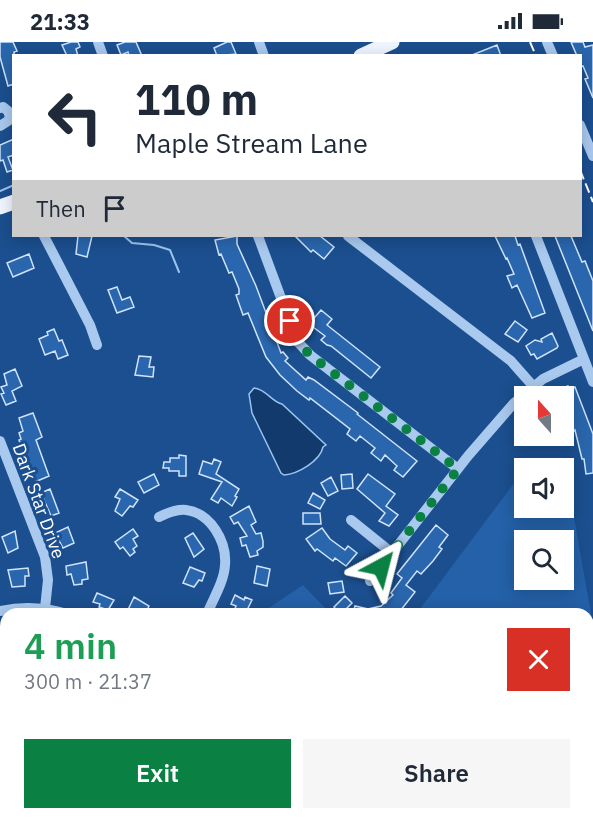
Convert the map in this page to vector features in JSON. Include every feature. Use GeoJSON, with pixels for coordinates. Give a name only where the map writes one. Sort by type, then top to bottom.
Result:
{"type":"FeatureCollection","features":[{"type":"Feature","properties":{"kind":"main road"},"geometry":{"type":"LineString","coordinates":[[365,54],[392,42]]}},
{"type":"Feature","properties":{"kind":"street"},"geometry":{"type":"LineString","coordinates":[[0,126],[10,117],[8,111],[1,106]]}},
{"type":"Feature","properties":{"kind":"street"},"geometry":{"type":"LineString","coordinates":[[582,130],[593,156]]}},
{"type":"Feature","properties":{"kind":"street"},"geometry":{"type":"LineString","coordinates":[[45,237],[90,325],[96,345]]}},
{"type":"Feature","properties":{"kind":"street"},"geometry":{"type":"LineString","coordinates":[[258,237],[297,341],[310,355],[458,469]]}},
{"type":"Feature","properties":{"kind":"street"},"geometry":{"type":"LineString","coordinates":[[349,237],[521,369],[533,386],[555,372],[584,359]]}},
{"type":"Feature","properties":{"kind":"street"},"geometry":{"type":"LineString","coordinates":[[536,237],[593,382]]}},
{"type":"Feature","properties":{"kind":"street"},"geometry":{"type":"LineString","coordinates":[[370,581],[458,469],[514,404]]}},
{"type":"Feature","properties":{"kind":"street","name":"Dark Star Drive"},"geometry":{"type":"LineString","coordinates":[[0,441],[3,458],[45,557],[48,580],[45,608]]}},
{"type":"Feature","properties":{"kind":"street"},"geometry":{"type":"LineString","coordinates":[[159,517],[172,511],[186,510],[200,515],[214,526],[222,539],[226,554],[225,568],[209,608]]}},
{"type":"Feature","properties":{"kind":"street"},"geometry":{"type":"LineString","coordinates":[[351,520],[392,553]]}},
{"type":"Feature","properties":{"kind":"street"},"geometry":{"type":"LineString","coordinates":[[15,608],[45,608]]}},
{"type":"Feature","properties":{"kind":"shaded area"},"geometry":{"type":"Polygon","coordinates":[[[254,388],[282,404],[326,445],[308,466],[290,474],[281,473],[252,413],[249,394],[254,388]]]}},
{"type":"Feature","properties":{"kind":"shaded area"},"geometry":{"type":"Polygon","coordinates":[[[514,483],[514,518],[574,517],[590,608],[421,608],[514,483]]]}},
{"type":"Feature","properties":{"kind":"shaded area"},"geometry":{"type":"Polygon","coordinates":[[[303,585],[325,608],[268,608],[303,585]]]}},
{"type":"Feature","properties":{"kind":"building"},"geometry":{"type":"Polygon","coordinates":[[[0,42],[13,42],[17,51],[12,54],[12,85],[8,86],[0,57],[0,42]]]}},
{"type":"Feature","properties":{"kind":"building"},"geometry":{"type":"Polygon","coordinates":[[[78,42],[80,47],[76,49],[77,54],[66,54],[62,45],[78,42]]]}},
{"type":"Feature","properties":{"kind":"building"},"geometry":{"type":"Polygon","coordinates":[[[136,42],[141,54],[128,54],[128,52],[121,54],[117,45],[136,42]]]}},
{"type":"Feature","properties":{"kind":"building"},"geometry":{"type":"Polygon","coordinates":[[[231,42],[236,54],[216,54],[214,48],[231,42]]]}},
{"type":"Feature","properties":{"kind":"building"},"geometry":{"type":"Polygon","coordinates":[[[571,42],[583,42],[585,47],[593,45],[593,98],[585,79],[588,78],[582,66],[582,54],[576,54],[571,42]]]}},
{"type":"Feature","properties":{"kind":"building"},"geometry":{"type":"Polygon","coordinates":[[[497,45],[500,54],[474,54],[497,45]]]}},
{"type":"Feature","properties":{"kind":"building"},"geometry":{"type":"Polygon","coordinates":[[[12,140],[12,156],[8,157],[12,170],[7,172],[3,160],[0,161],[0,145],[12,140]]]}},
{"type":"Feature","properties":{"kind":"building"},"geometry":{"type":"Polygon","coordinates":[[[78,237],[92,237],[87,257],[76,254],[78,237]]]}},
{"type":"Feature","properties":{"kind":"building"},"geometry":{"type":"Polygon","coordinates":[[[237,237],[237,244],[256,286],[281,353],[283,352],[288,358],[285,361],[306,380],[308,377],[314,380],[358,413],[417,461],[403,477],[394,470],[397,466],[385,455],[381,461],[371,453],[375,448],[360,436],[356,441],[347,434],[350,429],[310,398],[309,400],[297,391],[280,375],[266,357],[248,313],[243,315],[236,295],[239,294],[239,289],[232,272],[229,273],[221,254],[219,255],[215,240],[237,237]]]}},
{"type":"Feature","properties":{"kind":"building"},"geometry":{"type":"Polygon","coordinates":[[[296,237],[321,237],[334,247],[324,259],[313,250],[311,252],[296,237]]]}},
{"type":"Feature","properties":{"kind":"building"},"geometry":{"type":"Polygon","coordinates":[[[495,237],[515,237],[518,245],[520,244],[545,313],[532,318],[517,285],[512,288],[507,276],[514,274],[495,237]]]}},
{"type":"Feature","properties":{"kind":"building"},"geometry":{"type":"Polygon","coordinates":[[[555,237],[571,237],[582,262],[585,261],[593,281],[593,331],[555,237]]]}},
{"type":"Feature","properties":{"kind":"building"},"geometry":{"type":"Polygon","coordinates":[[[29,254],[34,268],[13,277],[7,263],[29,254]]]}},
{"type":"Feature","properties":{"kind":"building"},"geometry":{"type":"Polygon","coordinates":[[[117,287],[122,300],[130,297],[134,307],[117,313],[108,290],[117,287]]]}},
{"type":"Feature","properties":{"kind":"building"},"geometry":{"type":"Polygon","coordinates":[[[321,310],[332,319],[327,325],[380,367],[371,378],[321,340],[325,336],[309,324],[321,310]]]}},
{"type":"Feature","properties":{"kind":"building"},"geometry":{"type":"Polygon","coordinates":[[[515,321],[527,330],[518,342],[505,334],[515,321]]]}},
{"type":"Feature","properties":{"kind":"building"},"geometry":{"type":"Polygon","coordinates":[[[54,329],[59,341],[62,340],[68,355],[58,359],[55,351],[45,355],[39,339],[54,329]]]}},
{"type":"Feature","properties":{"kind":"building"},"geometry":{"type":"Polygon","coordinates":[[[552,333],[557,348],[537,359],[534,354],[531,355],[526,346],[535,340],[542,342],[541,339],[552,333]]]}},
{"type":"Feature","properties":{"kind":"building"},"geometry":{"type":"Polygon","coordinates":[[[139,356],[151,357],[149,367],[154,367],[153,377],[135,375],[139,356]]]}},
{"type":"Feature","properties":{"kind":"building"},"geometry":{"type":"Polygon","coordinates":[[[15,369],[22,386],[12,391],[16,401],[6,405],[1,394],[4,393],[1,387],[7,385],[4,374],[15,369]]]}},
{"type":"Feature","properties":{"kind":"building"},"geometry":{"type":"Polygon","coordinates":[[[575,387],[593,434],[593,473],[586,474],[575,430],[575,387]]]}},
{"type":"Feature","properties":{"kind":"building"},"geometry":{"type":"Polygon","coordinates":[[[33,413],[42,437],[36,440],[49,476],[35,482],[22,455],[24,454],[19,440],[21,439],[19,433],[23,431],[19,418],[33,413]]]}},
{"type":"Feature","properties":{"kind":"building"},"geometry":{"type":"Polygon","coordinates":[[[179,455],[186,456],[186,476],[179,476],[179,471],[169,471],[169,468],[163,468],[164,462],[170,462],[170,458],[179,458],[179,455]]]}},
{"type":"Feature","properties":{"kind":"building"},"geometry":{"type":"Polygon","coordinates":[[[214,459],[221,462],[216,474],[239,489],[232,506],[221,498],[218,503],[211,499],[222,482],[199,474],[203,461],[212,464],[214,459]]]}},
{"type":"Feature","properties":{"kind":"building"},"geometry":{"type":"Polygon","coordinates":[[[154,474],[159,485],[144,493],[138,482],[154,474]]]}},
{"type":"Feature","properties":{"kind":"building"},"geometry":{"type":"Polygon","coordinates":[[[352,474],[353,488],[342,489],[341,475],[352,474]]]}},
{"type":"Feature","properties":{"kind":"building"},"geometry":{"type":"Polygon","coordinates":[[[368,474],[395,494],[386,506],[398,515],[389,526],[379,521],[385,513],[357,489],[368,474]]]}},
{"type":"Feature","properties":{"kind":"building"},"geometry":{"type":"Polygon","coordinates":[[[331,477],[338,491],[328,496],[321,483],[331,477]]]}},
{"type":"Feature","properties":{"kind":"building"},"geometry":{"type":"Polygon","coordinates":[[[50,489],[59,513],[51,516],[41,493],[50,489]]]}},
{"type":"Feature","properties":{"kind":"building"},"geometry":{"type":"Polygon","coordinates":[[[120,489],[138,500],[122,516],[115,511],[120,499],[115,497],[120,489]]]}},
{"type":"Feature","properties":{"kind":"building"},"geometry":{"type":"Polygon","coordinates":[[[313,493],[325,500],[320,509],[308,503],[313,493]]]}},
{"type":"Feature","properties":{"kind":"building"},"geometry":{"type":"Polygon","coordinates":[[[249,506],[256,522],[251,525],[256,534],[261,533],[263,541],[263,547],[257,551],[258,555],[250,557],[246,545],[242,546],[240,538],[247,536],[238,522],[234,524],[230,517],[249,506]]]}},
{"type":"Feature","properties":{"kind":"building"},"geometry":{"type":"Polygon","coordinates":[[[303,513],[320,513],[321,524],[303,524],[303,513]]]}},
{"type":"Feature","properties":{"kind":"building"},"geometry":{"type":"Polygon","coordinates":[[[436,525],[448,535],[433,561],[421,574],[417,571],[406,585],[415,592],[403,608],[372,608],[381,606],[393,595],[391,593],[402,578],[397,574],[436,525]]]}},
{"type":"Feature","properties":{"kind":"building"},"geometry":{"type":"Polygon","coordinates":[[[68,527],[74,543],[63,548],[55,533],[68,527]]]}},
{"type":"Feature","properties":{"kind":"building"},"geometry":{"type":"Polygon","coordinates":[[[322,528],[330,539],[345,550],[348,546],[357,553],[346,566],[335,558],[333,561],[317,549],[315,551],[306,539],[322,528]]]}},
{"type":"Feature","properties":{"kind":"building"},"geometry":{"type":"Polygon","coordinates":[[[133,529],[138,536],[133,539],[137,546],[133,549],[135,552],[130,556],[123,547],[120,549],[115,542],[133,529]]]}},
{"type":"Feature","properties":{"kind":"building"},"geometry":{"type":"Polygon","coordinates":[[[15,531],[18,548],[8,553],[2,537],[15,531]]]}},
{"type":"Feature","properties":{"kind":"building"},"geometry":{"type":"Polygon","coordinates":[[[193,533],[204,549],[194,557],[185,538],[193,533]]]}},
{"type":"Feature","properties":{"kind":"building"},"geometry":{"type":"Polygon","coordinates":[[[86,562],[88,579],[82,580],[82,584],[74,585],[71,574],[67,575],[66,566],[86,562]]]}},
{"type":"Feature","properties":{"kind":"building"},"geometry":{"type":"Polygon","coordinates":[[[257,566],[270,569],[267,586],[254,583],[257,566]]]}},
{"type":"Feature","properties":{"kind":"building"},"geometry":{"type":"Polygon","coordinates":[[[190,567],[205,573],[202,581],[199,580],[194,587],[183,583],[190,567]]]}},
{"type":"Feature","properties":{"kind":"building"},"geometry":{"type":"Polygon","coordinates":[[[28,568],[29,576],[25,576],[25,586],[12,587],[8,570],[28,568]]]}},
{"type":"Feature","properties":{"kind":"building"},"geometry":{"type":"Polygon","coordinates":[[[342,581],[344,592],[330,594],[328,583],[342,581]]]}},
{"type":"Feature","properties":{"kind":"building"},"geometry":{"type":"Polygon","coordinates":[[[97,593],[114,600],[109,608],[99,607],[100,604],[93,602],[97,593]]]}},
{"type":"Feature","properties":{"kind":"building"},"geometry":{"type":"Polygon","coordinates":[[[235,595],[244,600],[245,597],[252,600],[248,608],[235,608],[236,606],[231,604],[235,595]]]}},
{"type":"Feature","properties":{"kind":"building"},"geometry":{"type":"Polygon","coordinates":[[[345,596],[352,603],[347,608],[334,607],[345,596]]]}},
{"type":"Feature","properties":{"kind":"building"},"geometry":{"type":"Polygon","coordinates":[[[134,597],[149,606],[148,608],[129,608],[134,597]]]}},
{"type":"Feature","properties":{"kind":"waterway"},"geometry":{"type":"LineString","coordinates":[[0,191],[12,186]]}},
{"type":"Feature","properties":{"kind":"waterway"},"geometry":{"type":"LineString","coordinates":[[125,237],[132,243],[154,245],[170,250],[179,272]]}},
{"type":"Feature","properties":{"kind":"railway"},"geometry":{"type":"LineString","coordinates":[[530,42],[535,54]]}},
{"type":"Feature","properties":{"kind":"railway"},"geometry":{"type":"LineString","coordinates":[[582,175],[593,202]]}},
{"type":"Feature","properties":{"kind":"route"},"geometry":{"type":"LineString","coordinates":[[290,321],[297,341],[310,355],[458,469],[381,567]]}}]}
